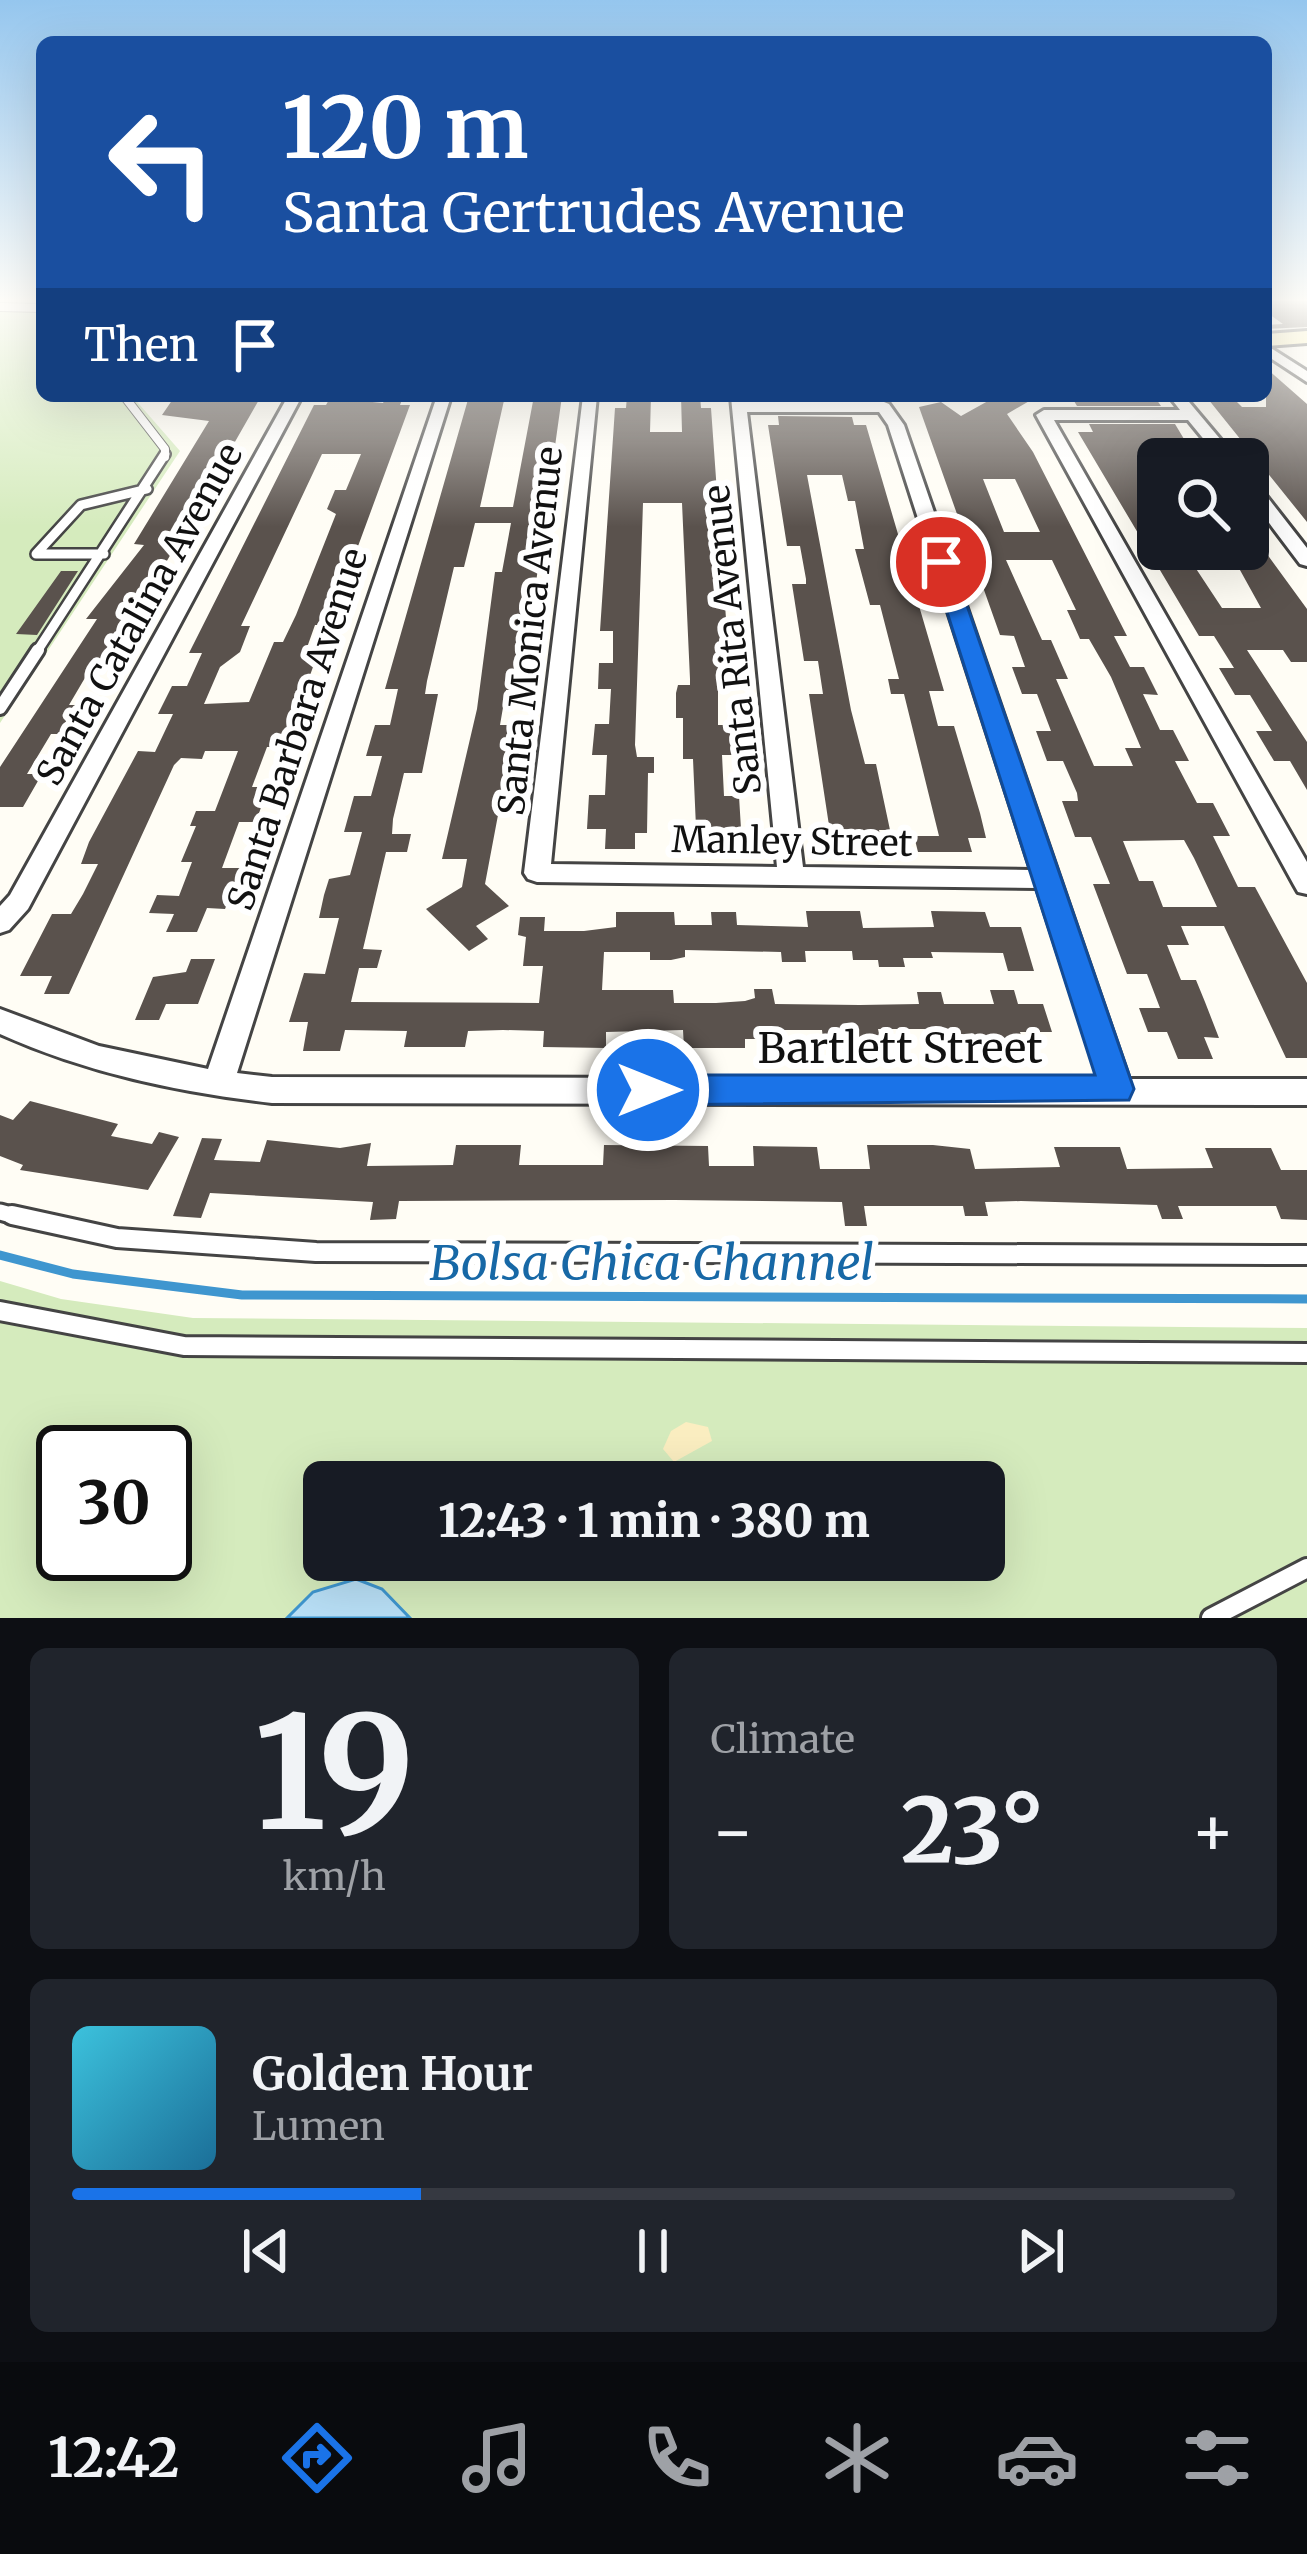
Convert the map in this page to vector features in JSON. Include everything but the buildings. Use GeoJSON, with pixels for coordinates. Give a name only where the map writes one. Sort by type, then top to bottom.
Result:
{"type":"FeatureCollection","features":[{"type":"Feature","properties":{"kind":"street","name":"Santa Catalina Avenue"},"geometry":{"type":"LineString","coordinates":[[0,923],[19,902],[293,402]]}},
{"type":"Feature","properties":{"kind":"street","name":"Santa Barbara Avenue"},"geometry":{"type":"LineString","coordinates":[[218,1084],[442,402]]}},
{"type":"Feature","properties":{"kind":"street","name":"Santa Monica Avenue"},"geometry":{"type":"LineString","coordinates":[[537,873],[589,402]]}},
{"type":"Feature","properties":{"kind":"street"},"geometry":{"type":"LineString","coordinates":[[738,402],[884,407],[896,425],[1117,1089]]}},
{"type":"Feature","properties":{"kind":"street","name":"Santa Rita Avenue"},"geometry":{"type":"LineString","coordinates":[[738,402],[791,877]]}},
{"type":"Feature","properties":{"kind":"street"},"geometry":{"type":"LineString","coordinates":[[1182,402],[1212,438]]}},
{"type":"Feature","properties":{"kind":"street"},"geometry":{"type":"LineString","coordinates":[[1194,415],[1044,415],[1307,885]]}},
{"type":"Feature","properties":{"kind":"street"},"geometry":{"type":"LineString","coordinates":[[1269,511],[1307,560]]}},
{"type":"Feature","properties":{"kind":"street","name":"Manley Street"},"geometry":{"type":"LineString","coordinates":[[537,873],[1047,879]]}},
{"type":"Feature","properties":{"kind":"street","name":"Bartlett Street"},"geometry":{"type":"LineString","coordinates":[[0,1021],[56,1048],[218,1084],[272,1090],[1307,1092]]}},
{"type":"Feature","properties":{"kind":"lane"},"geometry":{"type":"LineString","coordinates":[[0,707],[165,459],[165,449],[129,402]]}},
{"type":"Feature","properties":{"kind":"lane"},"geometry":{"type":"LineString","coordinates":[[104,554],[37,554],[65,514],[80,503],[103,493],[147,489]]}},
{"type":"Feature","properties":{"kind":"lane"},"geometry":{"type":"LineString","coordinates":[[0,1212],[34,1223],[186,1245],[316,1252],[1307,1255]]}},
{"type":"Feature","properties":{"kind":"lane"},"geometry":{"type":"LineString","coordinates":[[0,1311],[184,1346],[1307,1353]]}},
{"type":"Feature","properties":{"kind":"lane"},"geometry":{"type":"LineString","coordinates":[[1211,1618],[1307,1568]]}},
{"type":"Feature","properties":{"kind":"green space"},"geometry":{"type":"Polygon","coordinates":[[[0,377],[36,377],[36,402],[137,402],[180,451],[0,723],[0,377]]]}},
{"type":"Feature","properties":{"kind":"green space"},"geometry":{"type":"Polygon","coordinates":[[[0,1281],[61,1299],[193,1318],[1307,1328],[1307,1618],[0,1618],[0,1281]]]}},
{"type":"Feature","properties":{"kind":"sand"},"geometry":{"type":"Polygon","coordinates":[[[686,1422],[708,1427],[712,1441],[673,1461],[663,1449],[671,1431],[686,1422]]]}},
{"type":"Feature","properties":{"kind":"water"},"geometry":{"type":"Polygon","coordinates":[[[361,1581],[382,1589],[410,1618],[287,1618],[313,1592],[361,1581]]]}},
{"type":"Feature","properties":{"kind":"waterway","name":"Bolsa Chica Channel"},"geometry":{"type":"LineString","coordinates":[[0,1255],[73,1274],[242,1295],[1307,1299]]}},
{"type":"Feature","properties":{"kind":"route"},"geometry":{"type":"LineString","coordinates":[[648,1090],[1117,1089],[941,562]]}}]}
